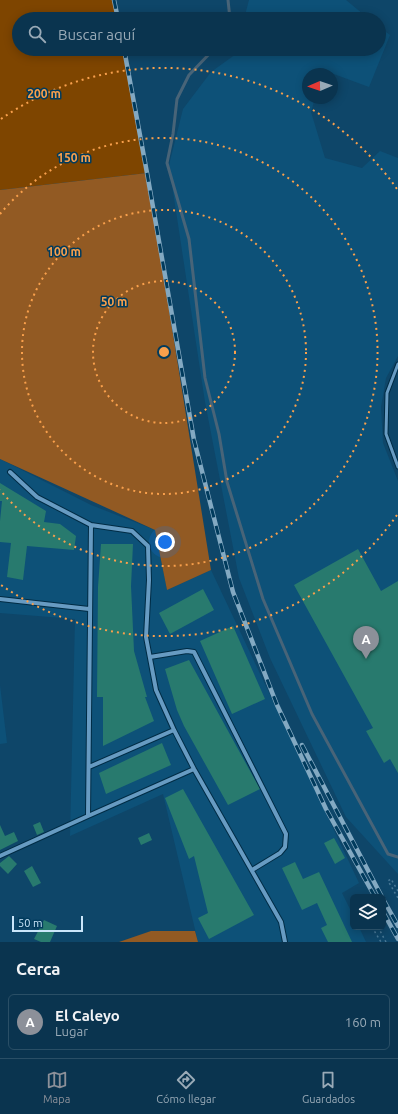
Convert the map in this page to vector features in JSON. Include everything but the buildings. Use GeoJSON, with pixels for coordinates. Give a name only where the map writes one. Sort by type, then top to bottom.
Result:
{"type":"FeatureCollection","features":[{"type":"Feature","properties":{"kind":"street"},"geometry":{"type":"LineString","coordinates":[[10,472],[37,497],[91,525],[132,531],[148,546],[149,580],[146,637],[156,690],[194,769],[281,922],[284,942]]}},
{"type":"Feature","properties":{"kind":"street"},"geometry":{"type":"LineString","coordinates":[[88,816],[91,525]]}},
{"type":"Feature","properties":{"kind":"street"},"geometry":{"type":"LineString","coordinates":[[0,599],[89,609]]}},
{"type":"Feature","properties":{"kind":"street"},"geometry":{"type":"LineString","coordinates":[[150,657],[194,652],[286,834],[285,847],[280,853],[252,870]]}},
{"type":"Feature","properties":{"kind":"street"},"geometry":{"type":"LineString","coordinates":[[89,767],[174,730]]}},
{"type":"Feature","properties":{"kind":"street"},"geometry":{"type":"LineString","coordinates":[[0,856],[194,769]]}},
{"type":"Feature","properties":{"kind":"lane"},"geometry":{"type":"LineString","coordinates":[[398,364],[387,393],[386,434],[398,467]]}},
{"type":"Feature","properties":{"kind":"path"},"geometry":{"type":"LineString","coordinates":[[398,891],[391,879],[388,881],[398,898]]}},
{"type":"Feature","properties":{"kind":"path"},"geometry":{"type":"LineString","coordinates":[[374,930],[381,942]]}},
{"type":"Feature","properties":{"kind":"path"},"geometry":{"type":"LineString","coordinates":[[380,930],[386,942]]}},
{"type":"Feature","properties":{"kind":"shaded area"},"geometry":{"type":"Polygon","coordinates":[[[0,0],[114,0],[117,12],[12,12],[12,56],[125,56],[147,173],[0,190],[0,0]]]}},
{"type":"Feature","properties":{"kind":"shaded area"},"geometry":{"type":"Polygon","coordinates":[[[249,0],[346,0],[361,12],[246,12],[249,0]]]}},
{"type":"Feature","properties":{"kind":"shaded area"},"geometry":{"type":"Polygon","coordinates":[[[386,32],[390,35],[386,45],[386,32]]]}},
{"type":"Feature","properties":{"kind":"shaded area"},"geometry":{"type":"Polygon","coordinates":[[[233,56],[382,56],[369,87],[338,76],[338,68],[302,68],[302,104],[313,104],[311,112],[325,158],[362,168],[380,151],[398,158],[398,356],[386,378],[381,407],[383,443],[398,481],[398,874],[346,817],[270,658],[239,578],[205,402],[169,165],[183,109],[211,72],[233,56]]]}},
{"type":"Feature","properties":{"kind":"shaded area"},"geometry":{"type":"Polygon","coordinates":[[[147,173],[211,570],[167,590],[155,530],[0,459],[0,190],[147,173]]]}},
{"type":"Feature","properties":{"kind":"shaded area"},"geometry":{"type":"Polygon","coordinates":[[[0,459],[91,505],[155,530],[167,590],[211,570],[359,883],[342,893],[350,909],[350,930],[360,930],[366,942],[198,942],[163,794],[70,836],[75,619],[0,613],[0,459]]]}},
{"type":"Feature","properties":{"kind":"shaded area"},"geometry":{"type":"Polygon","coordinates":[[[0,685],[7,743],[0,744],[0,685]]]}},
{"type":"Feature","properties":{"kind":"shaded area"},"geometry":{"type":"Polygon","coordinates":[[[151,931],[195,931],[198,942],[119,942],[151,931]]]}},
{"type":"Feature","properties":{"kind":"waterway"},"geometry":{"type":"LineString","coordinates":[[228,0],[229,12]]}},
{"type":"Feature","properties":{"kind":"waterway"},"geometry":{"type":"LineString","coordinates":[[207,56],[189,75],[177,99],[173,134],[167,163],[189,239],[205,378],[219,434],[227,482],[263,599],[312,714],[388,854],[398,857]]}},
{"type":"Feature","properties":{"kind":"railway"},"geometry":{"type":"LineString","coordinates":[[114,0],[117,12]]}},
{"type":"Feature","properties":{"kind":"railway"},"geometry":{"type":"LineString","coordinates":[[125,56],[194,440],[233,592],[277,705],[326,809],[373,894]]}},
{"type":"Feature","properties":{"kind":"railway"},"geometry":{"type":"LineString","coordinates":[[302,745],[380,894]]}},
{"type":"Feature","properties":{"kind":"railway"},"geometry":{"type":"LineString","coordinates":[[386,904],[398,926]]}},
{"type":"Feature","properties":{"kind":"railway"},"geometry":{"type":"LineString","coordinates":[[386,917],[398,939]]}},
{"type":"Feature","properties":{"kind":"place","name":"El Caleyo"},"geometry":{"type":"Point","coordinates":[366,659]}}]}
